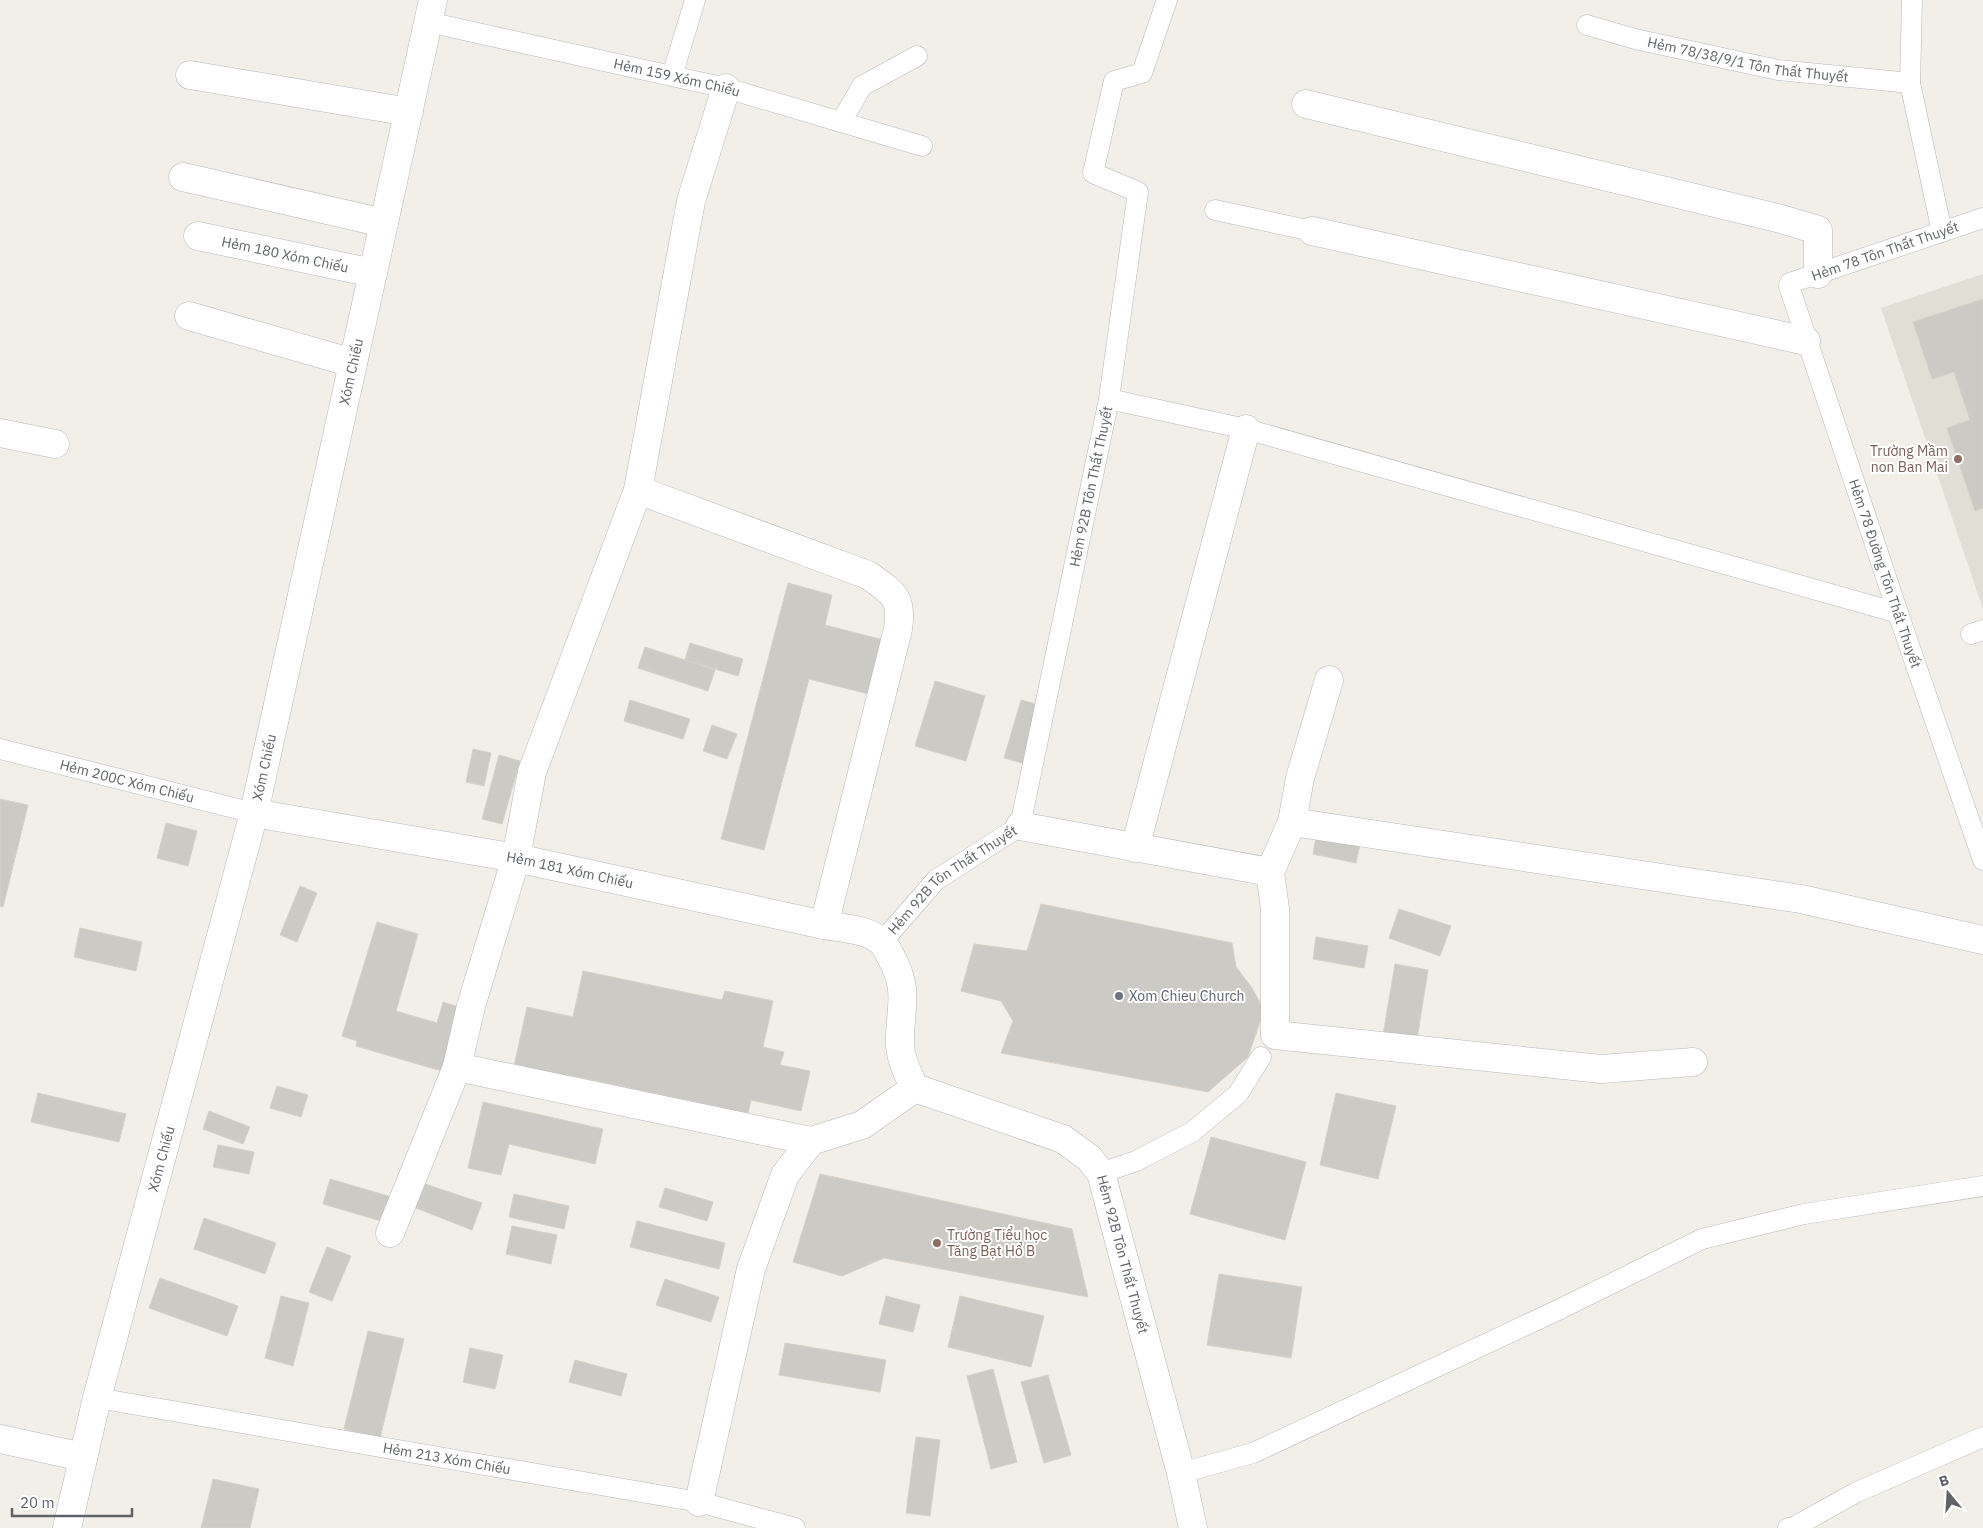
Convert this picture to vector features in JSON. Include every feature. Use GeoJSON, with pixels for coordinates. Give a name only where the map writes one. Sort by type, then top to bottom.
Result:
{"type":"FeatureCollection","features":[{"type":"Feature","properties":{"kind":"street","name":"Xóm Chiếu"},"geometry":{"type":"LineString","coordinates":[[67,1528],[97,1398],[254,813],[431,11]]}},
{"type":"Feature","properties":{"kind":"street"},"geometry":{"type":"LineString","coordinates":[[190,75],[409,112]]}},
{"type":"Feature","properties":{"kind":"street"},"geometry":{"type":"LineString","coordinates":[[390,1233],[457,1067],[470,1006],[516,858],[532,772],[638,490],[691,201],[726,88]]}},
{"type":"Feature","properties":{"kind":"street"},"geometry":{"type":"LineString","coordinates":[[1306,104],[1781,219],[1818,230],[1818,274]]}},
{"type":"Feature","properties":{"kind":"street"},"geometry":{"type":"LineString","coordinates":[[183,177],[384,223]]}},
{"type":"Feature","properties":{"kind":"street"},"geometry":{"type":"LineString","coordinates":[[1312,231],[1806,341]]}},
{"type":"Feature","properties":{"kind":"street","name":"Hẻm 180 Xóm Chiếu"},"geometry":{"type":"LineString","coordinates":[[198,236],[373,273]]}},
{"type":"Feature","properties":{"kind":"street"},"geometry":{"type":"LineString","coordinates":[[189,316],[353,363]]}},
{"type":"Feature","properties":{"kind":"street"},"geometry":{"type":"LineString","coordinates":[[1135,848],[1246,429]]}},
{"type":"Feature","properties":{"kind":"street"},"geometry":{"type":"LineString","coordinates":[[0,433],[55,444]]}},
{"type":"Feature","properties":{"kind":"street"},"geometry":{"type":"LineString","coordinates":[[638,490],[868,575],[889,590],[898,602],[901,611],[898,629],[824,925]]}},
{"type":"Feature","properties":{"kind":"street"},"geometry":{"type":"LineString","coordinates":[[1329,680],[1300,778],[1292,822],[1270,872],[1275,909],[1275,1035],[1601,1069],[1693,1062]]}},
{"type":"Feature","properties":{"kind":"street","name":"Hẻm 181 Xóm Chiếu"},"geometry":{"type":"LineString","coordinates":[[254,813],[516,858],[864,932],[882,942]]}},
{"type":"Feature","properties":{"kind":"street"},"geometry":{"type":"LineString","coordinates":[[1292,822],[1801,899],[1983,940]]}},
{"type":"Feature","properties":{"kind":"street"},"geometry":{"type":"LineString","coordinates":[[1020,826],[1270,872]]}},
{"type":"Feature","properties":{"kind":"street","name":"Hẻm 92B Tôn Thất Thuyết"},"geometry":{"type":"LineString","coordinates":[[882,942],[895,964],[902,984],[903,1006],[900,1046],[906,1072],[915,1088],[1063,1139],[1089,1158],[1101,1173],[1182,1473],[1193,1528]]}},
{"type":"Feature","properties":{"kind":"street"},"geometry":{"type":"LineString","coordinates":[[457,1067],[810,1141],[862,1125],[915,1088]]}},
{"type":"Feature","properties":{"kind":"street"},"geometry":{"type":"LineString","coordinates":[[699,1502],[751,1269],[785,1175],[810,1141]]}},
{"type":"Feature","properties":{"kind":"street"},"geometry":{"type":"LineString","coordinates":[[0,1439],[83,1458]]}},
{"type":"Feature","properties":{"kind":"lane"},"geometry":{"type":"LineString","coordinates":[[672,76],[696,0]]}},
{"type":"Feature","properties":{"kind":"lane","name":"Hẻm 92B Tôn Thất Thuyết"},"geometry":{"type":"LineString","coordinates":[[882,942],[936,880],[1020,826],[1109,399],[1138,192],[1093,173],[1114,81],[1142,73],[1167,0]]}},
{"type":"Feature","properties":{"kind":"lane"},"geometry":{"type":"LineString","coordinates":[[1912,0],[1910,83],[1942,232]]}},
{"type":"Feature","properties":{"kind":"lane","name":"Hẻm 159 Xóm Chiếu"},"geometry":{"type":"LineString","coordinates":[[431,11],[672,76],[726,88],[922,146]]}},
{"type":"Feature","properties":{"kind":"lane","name":"Hẻm 78/38/9/1 Tôn Thất Thuyết"},"geometry":{"type":"LineString","coordinates":[[1587,24],[1635,39],[1778,70],[1910,83]]}},
{"type":"Feature","properties":{"kind":"lane"},"geometry":{"type":"LineString","coordinates":[[841,122],[862,86],[917,56]]}},
{"type":"Feature","properties":{"kind":"lane"},"geometry":{"type":"LineString","coordinates":[[1215,210],[1312,231]]}},
{"type":"Feature","properties":{"kind":"lane","name":"Hẻm 78 Tôn Thất Thuyết"},"geometry":{"type":"LineString","coordinates":[[1788,286],[1790,283],[1983,218]]}},
{"type":"Feature","properties":{"kind":"lane","name":"Hẻm 78 Đường Tôn Thất Thuyết"},"geometry":{"type":"LineString","coordinates":[[1788,286],[1983,860]]}},
{"type":"Feature","properties":{"kind":"lane"},"geometry":{"type":"LineString","coordinates":[[1109,399],[1246,429],[1898,613]]}},
{"type":"Feature","properties":{"kind":"lane","name":"Hẻm 200C Xóm Chiếu"},"geometry":{"type":"LineString","coordinates":[[0,749],[254,813]]}},
{"type":"Feature","properties":{"kind":"lane"},"geometry":{"type":"LineString","coordinates":[[1101,1173],[1136,1161],[1192,1132],[1238,1094],[1261,1057]]}},
{"type":"Feature","properties":{"kind":"lane"},"geometry":{"type":"LineString","coordinates":[[1182,1473],[1254,1453],[1558,1310],[1702,1239],[1804,1214],[1983,1186]]}},
{"type":"Feature","properties":{"kind":"lane","name":"Hẻm 213 Xóm Chiếu"},"geometry":{"type":"LineString","coordinates":[[97,1398],[699,1502],[795,1528]]}},
{"type":"Feature","properties":{"kind":"lane"},"geometry":{"type":"LineString","coordinates":[[1793,1528],[1857,1492],[1983,1436]]}},
{"type":"Feature","properties":{"kind":"shaded area","name":"Trường Mầm non Ban Mai"},"geometry":{"type":"Polygon","coordinates":[[[1983,274],[1983,609],[1881,308],[1983,274]]]}},
{"type":"Feature","properties":{"kind":"building"},"geometry":{"type":"Polygon","coordinates":[[[1983,299],[1983,508],[1975,511],[1947,428],[1970,420],[1954,372],[1932,379],[1913,322],[1983,299]]]}},
{"type":"Feature","properties":{"kind":"building"},"geometry":{"type":"Polygon","coordinates":[[[788,583],[832,595],[825,625],[891,642],[877,696],[809,679],[764,850],[721,839],[788,583]]]}},
{"type":"Feature","properties":{"kind":"building"},"geometry":{"type":"Polygon","coordinates":[[[690,643],[743,659],[738,676],[685,660],[690,643]]]}},
{"type":"Feature","properties":{"kind":"building"},"geometry":{"type":"Polygon","coordinates":[[[645,647],[715,670],[708,691],[638,668],[645,647]]]}},
{"type":"Feature","properties":{"kind":"building"},"geometry":{"type":"Polygon","coordinates":[[[935,681],[985,696],[966,761],[915,746],[935,681]]]}},
{"type":"Feature","properties":{"kind":"building"},"geometry":{"type":"Polygon","coordinates":[[[630,700],[690,719],[683,739],[624,721],[630,700]]]}},
{"type":"Feature","properties":{"kind":"building"},"geometry":{"type":"Polygon","coordinates":[[[1021,700],[1043,706],[1025,764],[1004,758],[1021,700]]]}},
{"type":"Feature","properties":{"kind":"building"},"geometry":{"type":"Polygon","coordinates":[[[712,725],[737,734],[727,759],[703,751],[712,725]]]}},
{"type":"Feature","properties":{"kind":"building"},"geometry":{"type":"Polygon","coordinates":[[[473,749],[491,753],[484,786],[466,782],[473,749]]]}},
{"type":"Feature","properties":{"kind":"building"},"geometry":{"type":"Polygon","coordinates":[[[499,755],[520,761],[502,824],[482,819],[499,755]]]}},
{"type":"Feature","properties":{"kind":"building"},"geometry":{"type":"Polygon","coordinates":[[[0,799],[28,805],[3,907],[0,906],[0,799]]]}},
{"type":"Feature","properties":{"kind":"building"},"geometry":{"type":"Polygon","coordinates":[[[166,823],[197,831],[188,866],[157,858],[166,823]]]}},
{"type":"Feature","properties":{"kind":"building"},"geometry":{"type":"Polygon","coordinates":[[[1317,832],[1361,840],[1356,863],[1313,854],[1317,832]]]}},
{"type":"Feature","properties":{"kind":"building"},"geometry":{"type":"Polygon","coordinates":[[[300,886],[317,893],[297,942],[280,935],[300,886]]]}},
{"type":"Feature","properties":{"kind":"building","name":"Xom Chieu Church"},"geometry":{"type":"Polygon","coordinates":[[[1041,904],[1232,943],[1236,967],[1252,988],[1264,1010],[1248,1057],[1208,1092],[1001,1053],[1013,1021],[1001,1001],[961,991],[974,944],[1027,951],[1041,904]]]}},
{"type":"Feature","properties":{"kind":"building"},"geometry":{"type":"Polygon","coordinates":[[[1399,909],[1451,926],[1440,956],[1389,938],[1399,909]]]}},
{"type":"Feature","properties":{"kind":"building"},"geometry":{"type":"Polygon","coordinates":[[[377,922],[418,934],[396,1011],[437,1023],[443,1002],[465,1009],[445,1072],[356,1046],[357,1041],[342,1036],[377,922]]]}},
{"type":"Feature","properties":{"kind":"building"},"geometry":{"type":"Polygon","coordinates":[[[80,928],[142,942],[136,971],[74,957],[80,928]]]}},
{"type":"Feature","properties":{"kind":"building"},"geometry":{"type":"Polygon","coordinates":[[[1316,937],[1368,946],[1364,968],[1313,959],[1316,937]]]}},
{"type":"Feature","properties":{"kind":"building"},"geometry":{"type":"Polygon","coordinates":[[[1395,964],[1428,970],[1416,1046],[1382,1041],[1395,964]]]}},
{"type":"Feature","properties":{"kind":"building"},"geometry":{"type":"Polygon","coordinates":[[[583,971],[722,1000],[725,991],[773,1001],[763,1047],[784,1052],[780,1065],[810,1071],[801,1111],[751,1100],[748,1113],[569,1075],[567,1083],[513,1071],[527,1007],[573,1017],[583,971]]]}},
{"type":"Feature","properties":{"kind":"building"},"geometry":{"type":"Polygon","coordinates":[[[277,1086],[308,1095],[301,1117],[270,1108],[277,1086]]]}},
{"type":"Feature","properties":{"kind":"building"},"geometry":{"type":"Polygon","coordinates":[[[38,1093],[126,1114],[119,1142],[31,1122],[38,1093]]]}},
{"type":"Feature","properties":{"kind":"building"},"geometry":{"type":"Polygon","coordinates":[[[1336,1093],[1396,1106],[1378,1179],[1320,1165],[1336,1093]]]}},
{"type":"Feature","properties":{"kind":"building"},"geometry":{"type":"Polygon","coordinates":[[[483,1102],[603,1129],[595,1164],[509,1144],[501,1175],[468,1168],[483,1102]]]}},
{"type":"Feature","properties":{"kind":"building"},"geometry":{"type":"Polygon","coordinates":[[[209,1111],[250,1127],[243,1144],[203,1129],[209,1111]]]}},
{"type":"Feature","properties":{"kind":"building"},"geometry":{"type":"Polygon","coordinates":[[[1211,1137],[1306,1162],[1285,1240],[1190,1214],[1211,1137]]]}},
{"type":"Feature","properties":{"kind":"building"},"geometry":{"type":"Polygon","coordinates":[[[218,1145],[254,1152],[249,1174],[213,1167],[218,1145]]]}},
{"type":"Feature","properties":{"kind":"building","name":"Trường Tiểu học Tăng Bạt Hổ B"},"geometry":{"type":"Polygon","coordinates":[[[820,1174],[1072,1229],[1088,1297],[884,1258],[842,1276],[793,1262],[820,1174]]]}},
{"type":"Feature","properties":{"kind":"building"},"geometry":{"type":"Polygon","coordinates":[[[330,1179],[395,1198],[388,1223],[323,1204],[330,1179]]]}},
{"type":"Feature","properties":{"kind":"building"},"geometry":{"type":"Polygon","coordinates":[[[425,1184],[482,1203],[472,1230],[416,1208],[425,1184]]]}},
{"type":"Feature","properties":{"kind":"building"},"geometry":{"type":"Polygon","coordinates":[[[665,1188],[713,1202],[707,1221],[659,1207],[665,1188]]]}},
{"type":"Feature","properties":{"kind":"building"},"geometry":{"type":"Polygon","coordinates":[[[514,1194],[569,1206],[564,1229],[509,1217],[514,1194]]]}},
{"type":"Feature","properties":{"kind":"building"},"geometry":{"type":"Polygon","coordinates":[[[204,1218],[276,1243],[265,1274],[194,1249],[204,1218]]]}},
{"type":"Feature","properties":{"kind":"building"},"geometry":{"type":"Polygon","coordinates":[[[637,1221],[725,1243],[719,1269],[630,1247],[637,1221]]]}},
{"type":"Feature","properties":{"kind":"building"},"geometry":{"type":"Polygon","coordinates":[[[512,1226],[557,1235],[551,1264],[506,1254],[512,1226]]]}},
{"type":"Feature","properties":{"kind":"building"},"geometry":{"type":"Polygon","coordinates":[[[327,1247],[351,1256],[332,1301],[309,1292],[327,1247]]]}},
{"type":"Feature","properties":{"kind":"building"},"geometry":{"type":"Polygon","coordinates":[[[1219,1274],[1302,1287],[1291,1358],[1207,1345],[1219,1274]]]}},
{"type":"Feature","properties":{"kind":"building"},"geometry":{"type":"Polygon","coordinates":[[[160,1278],[238,1306],[227,1336],[149,1308],[160,1278]]]}},
{"type":"Feature","properties":{"kind":"building"},"geometry":{"type":"Polygon","coordinates":[[[665,1279],[719,1297],[711,1322],[656,1305],[665,1279]]]}},
{"type":"Feature","properties":{"kind":"building"},"geometry":{"type":"Polygon","coordinates":[[[281,1296],[309,1303],[293,1366],[265,1358],[281,1296]]]}},
{"type":"Feature","properties":{"kind":"building"},"geometry":{"type":"Polygon","coordinates":[[[886,1296],[920,1305],[913,1332],[879,1324],[886,1296]]]}},
{"type":"Feature","properties":{"kind":"building"},"geometry":{"type":"Polygon","coordinates":[[[960,1296],[1044,1316],[1031,1367],[948,1347],[960,1296]]]}},
{"type":"Feature","properties":{"kind":"building"},"geometry":{"type":"Polygon","coordinates":[[[368,1331],[404,1339],[380,1438],[344,1429],[368,1331]]]}},
{"type":"Feature","properties":{"kind":"building"},"geometry":{"type":"Polygon","coordinates":[[[785,1343],[886,1360],[880,1392],[779,1375],[785,1343]]]}},
{"type":"Feature","properties":{"kind":"building"},"geometry":{"type":"Polygon","coordinates":[[[470,1348],[503,1355],[495,1389],[463,1382],[470,1348]]]}},
{"type":"Feature","properties":{"kind":"building"},"geometry":{"type":"Polygon","coordinates":[[[575,1360],[627,1374],[621,1396],[569,1382],[575,1360]]]}},
{"type":"Feature","properties":{"kind":"building"},"geometry":{"type":"Polygon","coordinates":[[[993,1369],[1017,1462],[991,1469],[967,1376],[993,1369]]]}},
{"type":"Feature","properties":{"kind":"building"},"geometry":{"type":"Polygon","coordinates":[[[1048,1375],[1071,1455],[1044,1463],[1021,1382],[1048,1375]]]}},
{"type":"Feature","properties":{"kind":"building"},"geometry":{"type":"Polygon","coordinates":[[[916,1437],[940,1440],[930,1516],[906,1513],[916,1437]]]}},
{"type":"Feature","properties":{"kind":"building"},"geometry":{"type":"Polygon","coordinates":[[[213,1479],[259,1489],[250,1528],[201,1528],[213,1479]]]}},
{"type":"Feature","properties":{"kind":"place","name":"Trường Mầm non Ban Mai"},"geometry":{"type":"Point","coordinates":[1958,459]}},
{"type":"Feature","properties":{"kind":"place","name":"Xom Chieu Church"},"geometry":{"type":"Point","coordinates":[1119,996]}},
{"type":"Feature","properties":{"kind":"place","name":"Trường Tiểu học Tăng Bạt Hổ B"},"geometry":{"type":"Point","coordinates":[937,1243]}}]}
